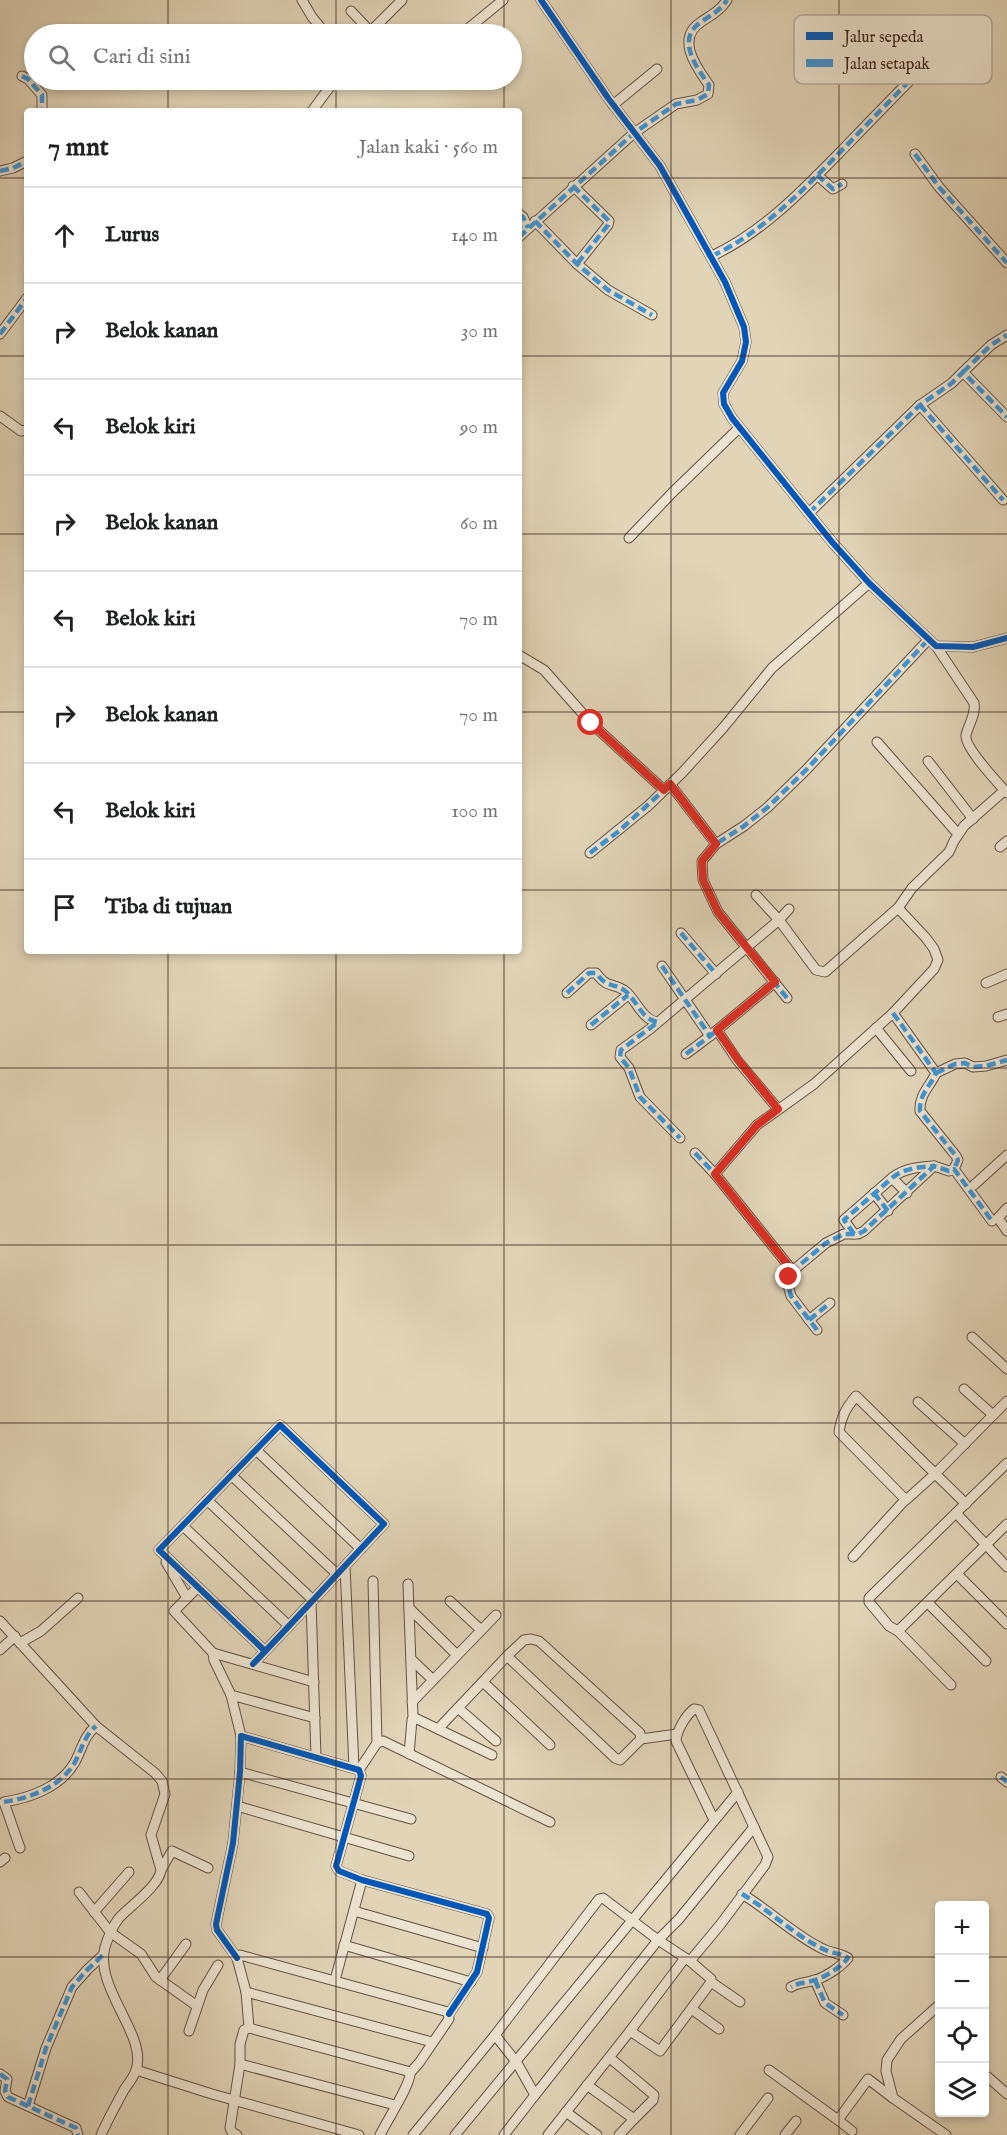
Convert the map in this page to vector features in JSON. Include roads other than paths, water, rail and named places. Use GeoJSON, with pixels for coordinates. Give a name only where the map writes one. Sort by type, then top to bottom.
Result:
{"type":"FeatureCollection","features":[{"type":"Feature","properties":{"kind":"street"},"geometry":{"type":"LineString","coordinates":[[302,0],[318,24]]}},
{"type":"Feature","properties":{"kind":"street"},"geometry":{"type":"LineString","coordinates":[[379,24],[402,0]]}},
{"type":"Feature","properties":{"kind":"street"},"geometry":{"type":"LineString","coordinates":[[474,24],[503,0]]}},
{"type":"Feature","properties":{"kind":"street"},"geometry":{"type":"LineString","coordinates":[[541,0],[613,105],[669,181],[725,282],[746,334],[744,356],[727,383],[723,397],[728,412],[808,513],[869,583],[932,643],[974,703],[975,713],[966,735],[969,747],[1006,791],[958,834],[949,852],[912,888],[898,908],[822,973],[816,970],[779,920],[756,895]]}},
{"type":"Feature","properties":{"kind":"street"},"geometry":{"type":"LineString","coordinates":[[522,234],[634,133],[676,104],[697,100],[708,94],[709,85],[691,59],[690,41],[699,22],[721,8],[726,0]]}},
{"type":"Feature","properties":{"kind":"street"},"geometry":{"type":"LineString","coordinates":[[351,11],[362,24]]}},
{"type":"Feature","properties":{"kind":"street"},"geometry":{"type":"LineString","coordinates":[[613,105],[657,69]]}},
{"type":"Feature","properties":{"kind":"street"},"geometry":{"type":"LineString","coordinates":[[712,256],[752,234],[817,176],[907,84]]}},
{"type":"Feature","properties":{"kind":"street"},"geometry":{"type":"LineString","coordinates":[[38,90],[42,95],[42,108]]}},
{"type":"Feature","properties":{"kind":"street"},"geometry":{"type":"LineString","coordinates":[[314,108],[328,90]]}},
{"type":"Feature","properties":{"kind":"street"},"geometry":{"type":"LineString","coordinates":[[915,154],[939,187],[1007,263]]}},
{"type":"Feature","properties":{"kind":"street"},"geometry":{"type":"LineString","coordinates":[[0,171],[24,162]]}},
{"type":"Feature","properties":{"kind":"street"},"geometry":{"type":"LineString","coordinates":[[817,176],[833,189],[842,184]]}},
{"type":"Feature","properties":{"kind":"street"},"geometry":{"type":"LineString","coordinates":[[573,186],[609,221],[577,264]]}},
{"type":"Feature","properties":{"kind":"street"},"geometry":{"type":"LineString","coordinates":[[522,216],[608,290],[652,315]]}},
{"type":"Feature","properties":{"kind":"street"},"geometry":{"type":"LineString","coordinates":[[0,334],[24,302]]}},
{"type":"Feature","properties":{"kind":"street"},"geometry":{"type":"LineString","coordinates":[[808,513],[920,405],[952,383],[990,345],[1007,335]]}},
{"type":"Feature","properties":{"kind":"street"},"geometry":{"type":"LineString","coordinates":[[963,372],[1007,417]]}},
{"type":"Feature","properties":{"kind":"street"},"geometry":{"type":"LineString","coordinates":[[920,405],[1003,500]]}},
{"type":"Feature","properties":{"kind":"street"},"geometry":{"type":"LineString","coordinates":[[0,416],[21,431],[24,430]]}},
{"type":"Feature","properties":{"kind":"street"},"geometry":{"type":"LineString","coordinates":[[629,538],[739,428]]}},
{"type":"Feature","properties":{"kind":"street"},"geometry":{"type":"LineString","coordinates":[[590,853],[619,831],[667,787],[723,728],[772,668],[869,583]]}},
{"type":"Feature","properties":{"kind":"street"},"geometry":{"type":"LineString","coordinates":[[932,643],[973,647],[1007,638]]}},
{"type":"Feature","properties":{"kind":"street"},"geometry":{"type":"LineString","coordinates":[[787,998],[718,912],[703,880],[702,861],[716,844],[744,826],[776,800],[932,643]]}},
{"type":"Feature","properties":{"kind":"street"},"geometry":{"type":"LineString","coordinates":[[522,657],[544,670],[591,723],[667,787],[716,844]]}},
{"type":"Feature","properties":{"kind":"street"},"geometry":{"type":"LineString","coordinates":[[877,742],[958,834]]}},
{"type":"Feature","properties":{"kind":"street"},"geometry":{"type":"LineString","coordinates":[[928,761],[974,819]]}},
{"type":"Feature","properties":{"kind":"street"},"geometry":{"type":"LineString","coordinates":[[715,1174],[757,1125],[814,1084],[893,1013],[934,969],[938,960],[934,949],[898,908]]}},
{"type":"Feature","properties":{"kind":"street"},"geometry":{"type":"LineString","coordinates":[[680,1138],[640,1097],[635,1089],[629,1068],[620,1057],[621,1050],[716,974],[789,909]]}},
{"type":"Feature","properties":{"kind":"street"},"geometry":{"type":"LineString","coordinates":[[681,933],[716,974]]}},
{"type":"Feature","properties":{"kind":"street"},"geometry":{"type":"LineString","coordinates":[[662,966],[685,999],[778,1109]]}},
{"type":"Feature","properties":{"kind":"street"},"geometry":{"type":"LineString","coordinates":[[567,993],[590,973],[596,973],[603,982],[624,990],[644,1015],[658,1022]]}},
{"type":"Feature","properties":{"kind":"street"},"geometry":{"type":"LineString","coordinates":[[986,982],[1007,974]]}},
{"type":"Feature","properties":{"kind":"street"},"geometry":{"type":"LineString","coordinates":[[686,1054],[775,982]]}},
{"type":"Feature","properties":{"kind":"street"},"geometry":{"type":"LineString","coordinates":[[591,1025],[628,995]]}},
{"type":"Feature","properties":{"kind":"street"},"geometry":{"type":"LineString","coordinates":[[893,1013],[936,1073]]}},
{"type":"Feature","properties":{"kind":"street"},"geometry":{"type":"LineString","coordinates":[[876,1028],[911,1071]]}},
{"type":"Feature","properties":{"kind":"street"},"geometry":{"type":"LineString","coordinates":[[854,1234],[844,1220],[898,1173],[934,1166],[949,1171],[954,1169],[958,1160],[957,1156],[920,1111],[919,1102],[936,1073],[955,1064],[965,1063],[973,1067],[986,1066],[1007,1060]]}},
{"type":"Feature","properties":{"kind":"street"},"geometry":{"type":"LineString","coordinates":[[695,1153],[715,1174],[792,1270]]}},
{"type":"Feature","properties":{"kind":"street"},"geometry":{"type":"LineString","coordinates":[[974,1185],[1007,1155]]}},
{"type":"Feature","properties":{"kind":"street"},"geometry":{"type":"LineString","coordinates":[[817,1330],[795,1304],[789,1290],[788,1281],[792,1270],[826,1243],[844,1234],[864,1231],[934,1166]]}},
{"type":"Feature","properties":{"kind":"street"},"geometry":{"type":"LineString","coordinates":[[954,1169],[992,1221]]}},
{"type":"Feature","properties":{"kind":"street"},"geometry":{"type":"LineString","coordinates":[[892,1178],[907,1193]]}},
{"type":"Feature","properties":{"kind":"street"},"geometry":{"type":"LineString","coordinates":[[874,1193],[888,1211]]}},
{"type":"Feature","properties":{"kind":"street"},"geometry":{"type":"LineString","coordinates":[[1007,1208],[998,1218],[1007,1231]]}},
{"type":"Feature","properties":{"kind":"street"},"geometry":{"type":"LineString","coordinates":[[809,1320],[830,1303]]}},
{"type":"Feature","properties":{"kind":"street"},"geometry":{"type":"LineString","coordinates":[[972,1337],[1007,1369]]}},
{"type":"Feature","properties":{"kind":"street"},"geometry":{"type":"LineString","coordinates":[[964,1389],[993,1415]]}},
{"type":"Feature","properties":{"kind":"street"},"geometry":{"type":"LineString","coordinates":[[905,1500],[839,1432],[845,1409],[856,1396],[966,1504]]}},
{"type":"Feature","properties":{"kind":"street"},"geometry":{"type":"LineString","coordinates":[[853,1557],[905,1500],[936,1473],[1007,1401]]}},
{"type":"Feature","properties":{"kind":"street"},"geometry":{"type":"LineString","coordinates":[[918,1402],[965,1444]]}},
{"type":"Feature","properties":{"kind":"street"},"geometry":{"type":"LineString","coordinates":[[159,1550],[280,1425],[384,1524],[253,1664]]}},
{"type":"Feature","properties":{"kind":"street"},"geometry":{"type":"LineString","coordinates":[[256,1450],[361,1549]]}},
{"type":"Feature","properties":{"kind":"street"},"geometry":{"type":"LineString","coordinates":[[951,1685],[898,1631],[889,1626],[869,1602],[869,1598],[1007,1463]]}},
{"type":"Feature","properties":{"kind":"street"},"geometry":{"type":"LineString","coordinates":[[231,1475],[337,1574]]}},
{"type":"Feature","properties":{"kind":"street"},"geometry":{"type":"LineString","coordinates":[[207,1500],[312,1601],[316,1757]]}},
{"type":"Feature","properties":{"kind":"street"},"geometry":{"type":"LineString","coordinates":[[956,1513],[1007,1567]]}},
{"type":"Feature","properties":{"kind":"street"},"geometry":{"type":"LineString","coordinates":[[898,1631],[1007,1524]]}},
{"type":"Feature","properties":{"kind":"street"},"geometry":{"type":"LineString","coordinates":[[183,1526],[289,1626]]}},
{"type":"Feature","properties":{"kind":"street"},"geometry":{"type":"LineString","coordinates":[[159,1550],[265,1651]]}},
{"type":"Feature","properties":{"kind":"street"},"geometry":{"type":"LineString","coordinates":[[159,1550],[187,1598]]}},
{"type":"Feature","properties":{"kind":"street"},"geometry":{"type":"LineString","coordinates":[[345,1566],[361,1776],[336,1870],[362,1880],[487,1914],[489,1918],[477,1972],[449,2014],[449,2019],[410,2073],[407,2087],[380,2135]]}},
{"type":"Feature","properties":{"kind":"street"},"geometry":{"type":"LineString","coordinates":[[957,1574],[1007,1624]]}},
{"type":"Feature","properties":{"kind":"street"},"geometry":{"type":"LineString","coordinates":[[373,1581],[374,1747]]}},
{"type":"Feature","properties":{"kind":"street"},"geometry":{"type":"LineString","coordinates":[[408,1584],[413,1719],[409,1754]]}},
{"type":"Feature","properties":{"kind":"street"},"geometry":{"type":"LineString","coordinates":[[198,1587],[174,1611],[213,1653],[314,1682]]}},
{"type":"Feature","properties":{"kind":"street"},"geometry":{"type":"LineString","coordinates":[[0,1650],[52,1623],[78,1598]]}},
{"type":"Feature","properties":{"kind":"street"},"geometry":{"type":"LineString","coordinates":[[450,1601],[481,1630]]}},
{"type":"Feature","properties":{"kind":"street"},"geometry":{"type":"LineString","coordinates":[[928,1603],[986,1660]]}},
{"type":"Feature","properties":{"kind":"street"},"geometry":{"type":"LineString","coordinates":[[409,1608],[457,1655]]}},
{"type":"Feature","properties":{"kind":"street"},"geometry":{"type":"LineString","coordinates":[[412,1702],[496,1615]]}},
{"type":"Feature","properties":{"kind":"street"},"geometry":{"type":"LineString","coordinates":[[0,1620],[96,1726],[155,1773],[164,1785],[165,1794],[151,1835],[161,1870]]}},
{"type":"Feature","properties":{"kind":"street"},"geometry":{"type":"LineString","coordinates":[[438,1729],[524,1640],[538,1641],[640,1733],[641,1739]]}},
{"type":"Feature","properties":{"kind":"street"},"geometry":{"type":"LineString","coordinates":[[213,1653],[214,1660],[231,1695],[241,1736],[233,1843],[216,1924],[217,1930],[237,1958],[246,1992],[249,2028]]}},
{"type":"Feature","properties":{"kind":"street"},"geometry":{"type":"LineString","coordinates":[[507,1656],[615,1758],[620,1760],[641,1739],[677,1734]]}},
{"type":"Feature","properties":{"kind":"street"},"geometry":{"type":"LineString","coordinates":[[411,1659],[433,1680]]}},
{"type":"Feature","properties":{"kind":"street"},"geometry":{"type":"LineString","coordinates":[[483,1682],[550,1745]]}},
{"type":"Feature","properties":{"kind":"street"},"geometry":{"type":"LineString","coordinates":[[231,1695],[315,1718]]}},
{"type":"Feature","properties":{"kind":"street"},"geometry":{"type":"LineString","coordinates":[[458,1708],[496,1741]]}},
{"type":"Feature","properties":{"kind":"street"},"geometry":{"type":"LineString","coordinates":[[548,2135],[687,1959],[720,1925],[768,1859],[699,1710],[696,1708],[691,1711],[677,1734],[676,1746],[714,1820]]}},
{"type":"Feature","properties":{"kind":"street"},"geometry":{"type":"LineString","coordinates":[[413,1719],[492,1755]]}},
{"type":"Feature","properties":{"kind":"street"},"geometry":{"type":"LineString","coordinates":[[20,1848],[1,1800],[32,1796],[59,1780],[74,1764],[86,1737],[96,1726]]}},
{"type":"Feature","properties":{"kind":"street"},"geometry":{"type":"LineString","coordinates":[[241,1736],[359,1767]]}},
{"type":"Feature","properties":{"kind":"street"},"geometry":{"type":"LineString","coordinates":[[359,1767],[374,1747],[383,1741],[550,1822]]}},
{"type":"Feature","properties":{"kind":"street"},"geometry":{"type":"LineString","coordinates":[[240,1772],[411,1819]]}},
{"type":"Feature","properties":{"kind":"street"},"geometry":{"type":"LineString","coordinates":[[456,2135],[738,1792]]}},
{"type":"Feature","properties":{"kind":"street"},"geometry":{"type":"LineString","coordinates":[[237,1806],[409,1856]]}},
{"type":"Feature","properties":{"kind":"street"},"geometry":{"type":"LineString","coordinates":[[504,2135],[658,1940],[679,1919],[754,1827]]}},
{"type":"Feature","properties":{"kind":"street"},"geometry":{"type":"LineString","coordinates":[[101,2135],[136,2070],[135,2047],[131,2034],[106,1978],[104,1955],[111,1932],[117,1921],[157,1880],[172,1851],[208,1868]]}},
{"type":"Feature","properties":{"kind":"street"},"geometry":{"type":"LineString","coordinates":[[94,1912],[129,1872]]}},
{"type":"Feature","properties":{"kind":"street"},"geometry":{"type":"LineString","coordinates":[[335,1980],[362,1880]]}},
{"type":"Feature","properties":{"kind":"street"},"geometry":{"type":"LineString","coordinates":[[79,1892],[111,1932],[141,1954],[160,1980],[197,2006]]}},
{"type":"Feature","properties":{"kind":"street"},"geometry":{"type":"LineString","coordinates":[[742,1894],[821,1948],[848,1958],[815,1980],[795,1984],[792,1987]]}},
{"type":"Feature","properties":{"kind":"street"},"geometry":{"type":"LineString","coordinates":[[413,2135],[495,2036],[599,1899],[605,1899],[687,1959],[711,1979],[711,1982],[740,2002]]}},
{"type":"Feature","properties":{"kind":"street"},"geometry":{"type":"LineString","coordinates":[[354,1911],[483,1948]]}},
{"type":"Feature","properties":{"kind":"street"},"geometry":{"type":"LineString","coordinates":[[160,1980],[186,1944]]}},
{"type":"Feature","properties":{"kind":"street"},"geometry":{"type":"LineString","coordinates":[[344,1945],[471,1982]]}},
{"type":"Feature","properties":{"kind":"street"},"geometry":{"type":"LineString","coordinates":[[237,1958],[242,1954],[449,2014]]}},
{"type":"Feature","properties":{"kind":"street"},"geometry":{"type":"LineString","coordinates":[[28,2106],[46,2048],[72,1987],[80,1976],[104,1955]]}},
{"type":"Feature","properties":{"kind":"street"},"geometry":{"type":"LineString","coordinates":[[189,2031],[203,1990],[218,1965]]}},
{"type":"Feature","properties":{"kind":"street"},"geometry":{"type":"LineString","coordinates":[[815,1980],[825,2003],[843,2015]]}},
{"type":"Feature","properties":{"kind":"street"},"geometry":{"type":"LineString","coordinates":[[630,2031],[660,2051],[693,2010],[711,1982]]}},
{"type":"Feature","properties":{"kind":"street"},"geometry":{"type":"LineString","coordinates":[[246,1992],[432,2042]]}},
{"type":"Feature","properties":{"kind":"street"},"geometry":{"type":"LineString","coordinates":[[893,2098],[886,2071],[890,2055],[901,2039],[935,2008]]}},
{"type":"Feature","properties":{"kind":"street"},"geometry":{"type":"LineString","coordinates":[[693,2010],[719,2029]]}},
{"type":"Feature","properties":{"kind":"street"},"geometry":{"type":"LineString","coordinates":[[237,2135],[230,2128],[242,2036],[244,2030],[249,2028],[410,2073]]}},
{"type":"Feature","properties":{"kind":"street"},"geometry":{"type":"LineString","coordinates":[[495,2036],[517,2063],[535,2096]]}},
{"type":"Feature","properties":{"kind":"street"},"geometry":{"type":"LineString","coordinates":[[610,2058],[654,2095],[653,2100],[620,2135]]}},
{"type":"Feature","properties":{"kind":"street"},"geometry":{"type":"LineString","coordinates":[[240,2064],[395,2106]]}},
{"type":"Feature","properties":{"kind":"street"},"geometry":{"type":"LineString","coordinates":[[136,2070],[235,2101],[359,2135]]}},
{"type":"Feature","properties":{"kind":"street"},"geometry":{"type":"LineString","coordinates":[[769,2070],[852,2131]]}},
{"type":"Feature","properties":{"kind":"street"},"geometry":{"type":"LineString","coordinates":[[0,2074],[7,2079],[6,2095],[76,2128],[78,2135]]}},
{"type":"Feature","properties":{"kind":"street"},"geometry":{"type":"LineString","coordinates":[[989,2078],[1007,2094]]}},
{"type":"Feature","properties":{"kind":"street"},"geometry":{"type":"LineString","coordinates":[[838,2120],[868,2079],[946,2135]]}},
{"type":"Feature","properties":{"kind":"street"},"geometry":{"type":"LineString","coordinates":[[587,2085],[634,2120]]}},
{"type":"Feature","properties":{"kind":"street"},"geometry":{"type":"LineString","coordinates":[[740,2135],[768,2098]]}},
{"type":"Feature","properties":{"kind":"street"},"geometry":{"type":"LineString","coordinates":[[566,2112],[597,2135]]}},
{"type":"Feature","properties":{"kind":"street"},"geometry":{"type":"LineString","coordinates":[[785,2135],[796,2121]]}}]}
